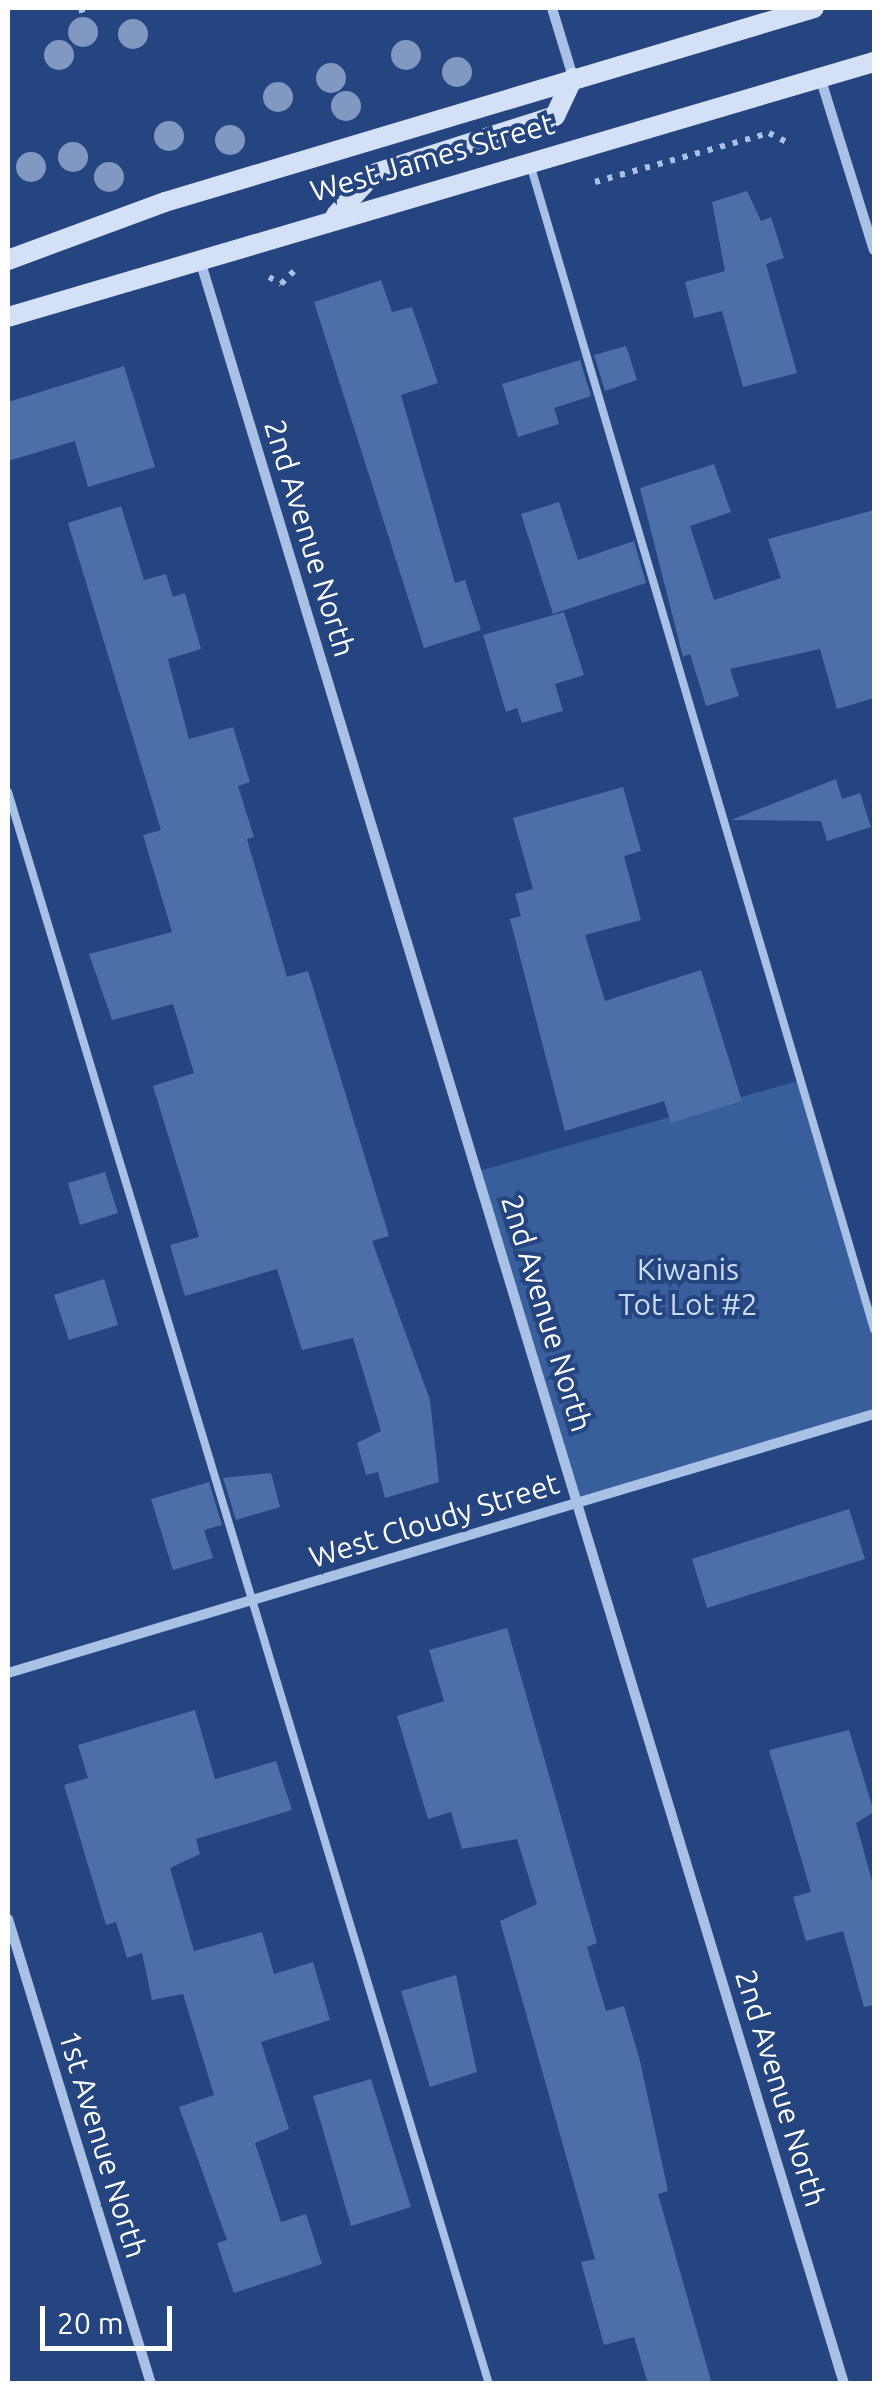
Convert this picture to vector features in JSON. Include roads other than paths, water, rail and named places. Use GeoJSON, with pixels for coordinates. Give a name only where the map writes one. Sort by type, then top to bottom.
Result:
{"type":"FeatureCollection","features":[{"type":"Feature","properties":{"kind":"main road","name":"West James Street"},"geometry":{"type":"LineString","coordinates":[[8,260],[574,78],[814,8]]}},
{"type":"Feature","properties":{"kind":"main road","name":"West James Street"},"geometry":{"type":"LineString","coordinates":[[8,317],[335,216],[874,62]]}},
{"type":"Feature","properties":{"kind":"main road"},"geometry":{"type":"LineString","coordinates":[[335,216],[373,174],[555,116],[574,78]]}},
{"type":"Feature","properties":{"kind":"street"},"geometry":{"type":"LineString","coordinates":[[552,8],[574,78]]}},
{"type":"Feature","properties":{"kind":"street"},"geometry":{"type":"LineString","coordinates":[[820,76],[874,250]]}},
{"type":"Feature","properties":{"kind":"street","name":"2nd Avenue North"},"geometry":{"type":"LineString","coordinates":[[199,257],[844,2384]]}},
{"type":"Feature","properties":{"kind":"street","name":"West Cloudy Street"},"geometry":{"type":"LineString","coordinates":[[8,1673],[874,1414]]}},
{"type":"Feature","properties":{"kind":"street","name":"1st Avenue North"},"geometry":{"type":"LineString","coordinates":[[8,1919],[151,2384]]}},
{"type":"Feature","properties":{"kind":"lane"},"geometry":{"type":"LineString","coordinates":[[529,160],[874,1330]]}},
{"type":"Feature","properties":{"kind":"lane"},"geometry":{"type":"LineString","coordinates":[[8,792],[489,2384]]}},
{"type":"Feature","properties":{"kind":"park label","name":"Kiwanis Tot Lot #2"},"geometry":{"type":"Point","coordinates":[688,1286]}}]}
